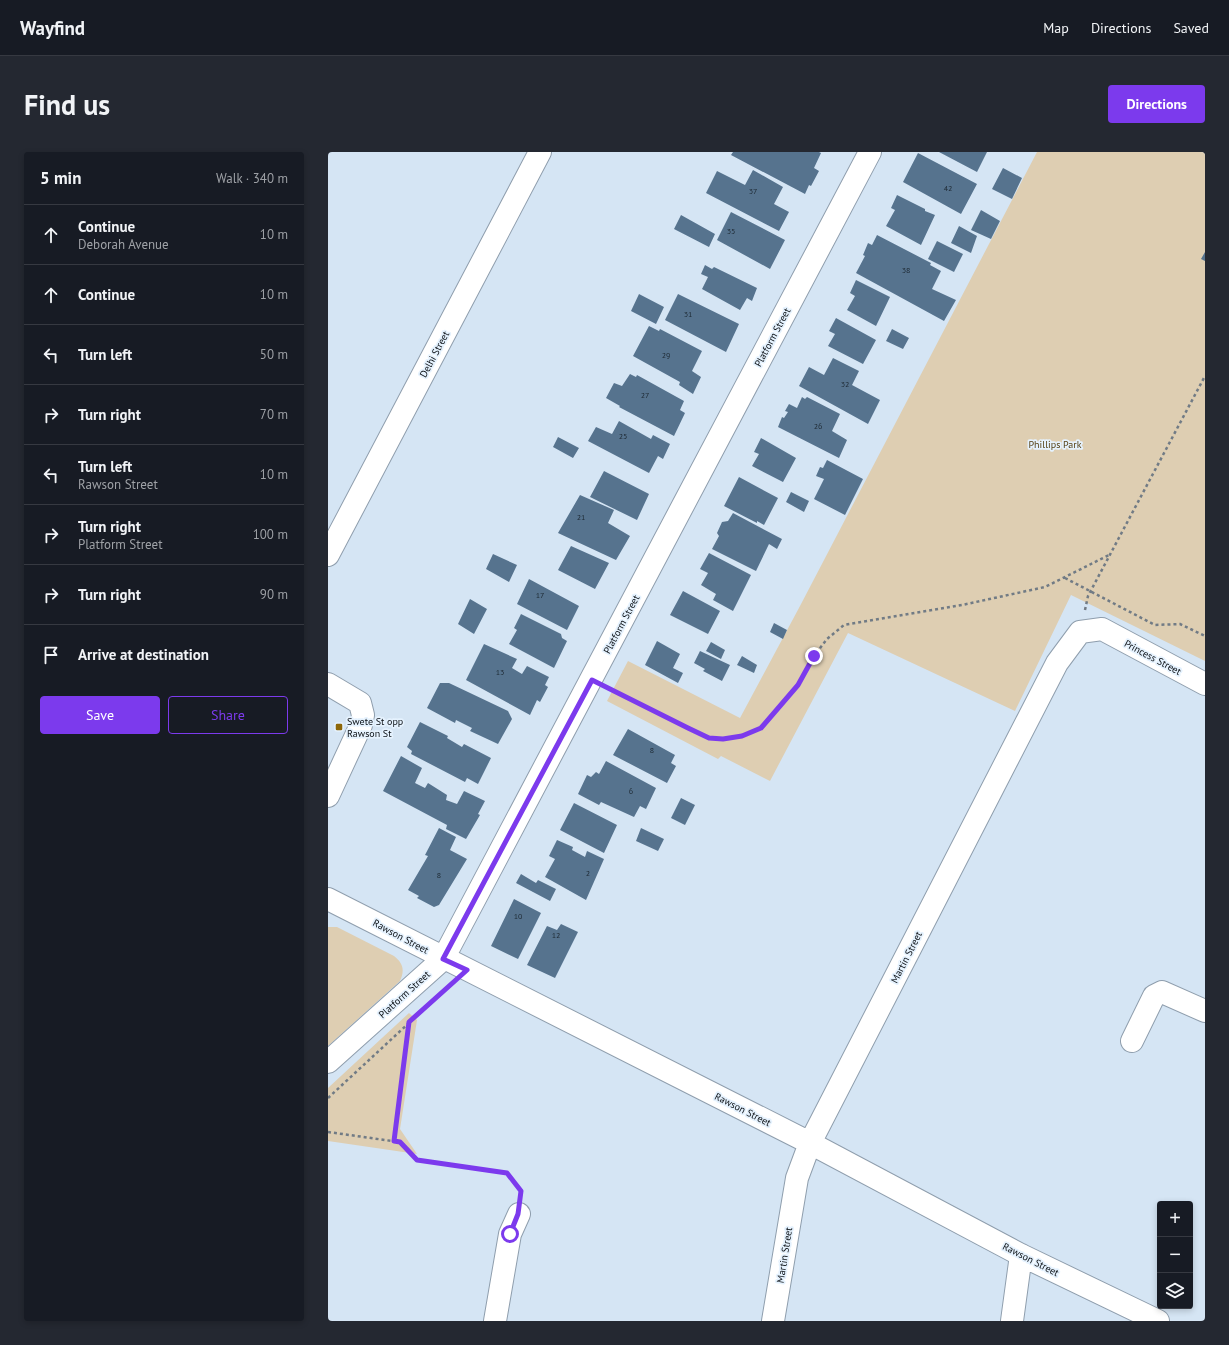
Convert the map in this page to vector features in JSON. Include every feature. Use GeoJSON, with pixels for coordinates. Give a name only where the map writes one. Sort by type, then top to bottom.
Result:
{"type":"FeatureCollection","features":[{"type":"Feature","properties":{"kind":"street","name":"Delhi Street"},"geometry":{"type":"LineString","coordinates":[[328,555],[540,152]]}},
{"type":"Feature","properties":{"kind":"street","name":"Platform Street"},"geometry":{"type":"LineString","coordinates":[[328,1062],[443,959],[592,680],[870,152]]}},
{"type":"Feature","properties":{"kind":"street","name":"Princess Street"},"geometry":{"type":"LineString","coordinates":[[1080,632],[1102,629],[1205,684]]}},
{"type":"Feature","properties":{"kind":"street","name":"Martin Street"},"geometry":{"type":"LineString","coordinates":[[773,1321],[797,1178],[810,1143],[1057,663],[1080,632]]}},
{"type":"Feature","properties":{"kind":"street"},"geometry":{"type":"LineString","coordinates":[[328,684],[360,703],[363,715],[361,725],[328,796]]}},
{"type":"Feature","properties":{"kind":"street","name":"Rawson Street"},"geometry":{"type":"LineString","coordinates":[[328,899],[443,959],[810,1143],[1021,1255],[1158,1321]]}},
{"type":"Feature","properties":{"kind":"street"},"geometry":{"type":"LineString","coordinates":[[1132,1041],[1154,996],[1162,992],[1205,1011]]}},
{"type":"Feature","properties":{"kind":"street"},"geometry":{"type":"LineString","coordinates":[[495,1321],[510,1234],[518,1214]]}},
{"type":"Feature","properties":{"kind":"street"},"geometry":{"type":"LineString","coordinates":[[1012,1321],[1021,1255]]}},
{"type":"Feature","properties":{"kind":"path"},"geometry":{"type":"LineString","coordinates":[[1080,632],[1087,601],[1092,590],[1205,376]]}},
{"type":"Feature","properties":{"kind":"path"},"geometry":{"type":"LineString","coordinates":[[592,680],[709,738],[723,739],[742,736],[761,728],[798,685],[814,656],[827,639],[844,625],[962,605],[1045,587],[1111,554]]}},
{"type":"Feature","properties":{"kind":"path"},"geometry":{"type":"LineString","coordinates":[[1065,577],[1156,625],[1180,624],[1205,636]]}},
{"type":"Feature","properties":{"kind":"path"},"geometry":{"type":"LineString","coordinates":[[328,1098],[467,970]]}},
{"type":"Feature","properties":{"kind":"path"},"geometry":{"type":"LineString","coordinates":[[394,1141],[409,1022]]}},
{"type":"Feature","properties":{"kind":"path"},"geometry":{"type":"LineString","coordinates":[[328,1132],[400,1142],[417,1160],[507,1173],[521,1191],[518,1214]]}},
{"type":"Feature","properties":{"kind":"green space","name":"Phillips Park"},"geometry":{"type":"Polygon","coordinates":[[[1037,152],[1205,152],[1205,661],[1071,595],[1015,711],[848,633],[770,781],[721,756],[718,759],[607,701],[628,661],[740,718],[1037,152]]]}},
{"type":"Feature","properties":{"kind":"green space"},"geometry":{"type":"Polygon","coordinates":[[[328,927],[337,927],[394,956],[401,964],[403,970],[400,981],[328,1046],[328,927]]]}},
{"type":"Feature","properties":{"kind":"green space"},"geometry":{"type":"Polygon","coordinates":[[[409,1013],[417,1020],[400,1129],[417,1154],[328,1141],[328,1088],[409,1013]]]}},
{"type":"Feature","properties":{"kind":"building"},"geometry":{"type":"Polygon","coordinates":[[[733,152],[819,152],[821,153],[814,168],[819,171],[811,186],[809,185],[805,194],[731,155],[733,152]]]}},
{"type":"Feature","properties":{"kind":"building"},"geometry":{"type":"Polygon","coordinates":[[[939,152],[987,152],[977,172],[939,152]]]}},
{"type":"Feature","properties":{"kind":"building"},"geometry":{"type":"Polygon","coordinates":[[[918,153],[977,184],[961,214],[903,182],[918,153]]]}},
{"type":"Feature","properties":{"kind":"building"},"geometry":{"type":"Polygon","coordinates":[[[1003,168],[1022,178],[1012,199],[992,189],[1003,168]]]}},
{"type":"Feature","properties":{"kind":"building"},"geometry":{"type":"Polygon","coordinates":[[[753,170],[783,187],[774,204],[789,212],[779,231],[706,193],[717,171],[745,185],[753,170]]]}},
{"type":"Feature","properties":{"kind":"building"},"geometry":{"type":"Polygon","coordinates":[[[897,195],[935,215],[921,245],[886,226],[895,210],[891,208],[897,195]]]}},
{"type":"Feature","properties":{"kind":"building"},"geometry":{"type":"Polygon","coordinates":[[[981,210],[1000,221],[991,239],[971,230],[981,210]]]}},
{"type":"Feature","properties":{"kind":"building"},"geometry":{"type":"Polygon","coordinates":[[[731,212],[785,240],[770,269],[717,240],[731,212]]]}},
{"type":"Feature","properties":{"kind":"building"},"geometry":{"type":"Polygon","coordinates":[[[681,215],[715,234],[709,247],[674,229],[681,215]]]}},
{"type":"Feature","properties":{"kind":"building"},"geometry":{"type":"Polygon","coordinates":[[[959,226],[977,236],[971,253],[951,243],[959,226]]]}},
{"type":"Feature","properties":{"kind":"building"},"geometry":{"type":"Polygon","coordinates":[[[877,235],[931,263],[930,265],[941,271],[932,289],[956,300],[944,321],[856,273],[865,256],[863,255],[868,243],[872,245],[877,235]]]}},
{"type":"Feature","properties":{"kind":"building"},"geometry":{"type":"Polygon","coordinates":[[[937,241],[963,254],[954,272],[928,259],[937,241]]]}},
{"type":"Feature","properties":{"kind":"building"},"geometry":{"type":"Polygon","coordinates":[[[1205,252],[1205,261],[1201,259],[1205,252]]]}},
{"type":"Feature","properties":{"kind":"building"},"geometry":{"type":"Polygon","coordinates":[[[705,265],[712,269],[714,267],[757,288],[752,301],[747,298],[740,310],[702,289],[708,277],[701,274],[705,265]]]}},
{"type":"Feature","properties":{"kind":"building"},"geometry":{"type":"Polygon","coordinates":[[[856,280],[890,297],[876,326],[847,310],[855,296],[850,293],[856,280]]]}},
{"type":"Feature","properties":{"kind":"building"},"geometry":{"type":"Polygon","coordinates":[[[639,294],[664,307],[656,324],[631,311],[639,294]]]}},
{"type":"Feature","properties":{"kind":"building"},"geometry":{"type":"Polygon","coordinates":[[[678,294],[739,324],[726,352],[665,320],[678,294]]]}},
{"type":"Feature","properties":{"kind":"building"},"geometry":{"type":"Polygon","coordinates":[[[836,318],[876,340],[863,364],[828,346],[835,334],[829,331],[836,318]]]}},
{"type":"Feature","properties":{"kind":"building"},"geometry":{"type":"Polygon","coordinates":[[[649,326],[659,331],[660,329],[702,351],[692,371],[701,377],[693,394],[679,385],[680,382],[633,356],[649,326]]]}},
{"type":"Feature","properties":{"kind":"building"},"geometry":{"type":"Polygon","coordinates":[[[892,329],[909,338],[903,349],[886,341],[892,329]]]}},
{"type":"Feature","properties":{"kind":"building"},"geometry":{"type":"Polygon","coordinates":[[[833,358],[859,371],[852,385],[880,400],[868,424],[799,386],[809,367],[824,375],[833,358]]]}},
{"type":"Feature","properties":{"kind":"building"},"geometry":{"type":"Polygon","coordinates":[[[630,374],[636,377],[637,375],[684,401],[680,410],[685,413],[674,436],[619,407],[620,406],[606,398],[614,383],[622,386],[630,374]]]}},
{"type":"Feature","properties":{"kind":"building"},"geometry":{"type":"Polygon","coordinates":[[[802,397],[805,399],[807,397],[840,414],[832,431],[847,440],[839,458],[778,427],[782,417],[784,418],[788,412],[785,411],[789,404],[797,408],[802,397]]]}},
{"type":"Feature","properties":{"kind":"building"},"geometry":{"type":"Polygon","coordinates":[[[619,421],[651,439],[653,435],[670,444],[663,459],[658,456],[649,473],[588,441],[596,427],[612,434],[619,421]]]}},
{"type":"Feature","properties":{"kind":"building"},"geometry":{"type":"Polygon","coordinates":[[[558,437],[579,448],[573,458],[553,447],[558,437]]]}},
{"type":"Feature","properties":{"kind":"building"},"geometry":{"type":"Polygon","coordinates":[[[761,438],[796,458],[783,482],[752,466],[759,454],[754,452],[761,438]]]}},
{"type":"Feature","properties":{"kind":"building"},"geometry":{"type":"Polygon","coordinates":[[[827,460],[863,479],[845,515],[814,499],[824,479],[816,476],[820,467],[823,468],[827,460]]]}},
{"type":"Feature","properties":{"kind":"building"},"geometry":{"type":"Polygon","coordinates":[[[604,471],[649,494],[637,520],[590,497],[604,471]]]}},
{"type":"Feature","properties":{"kind":"building"},"geometry":{"type":"Polygon","coordinates":[[[739,477],[778,498],[764,525],[724,506],[739,477]]]}},
{"type":"Feature","properties":{"kind":"building"},"geometry":{"type":"Polygon","coordinates":[[[791,492],[809,501],[804,512],[786,502],[791,492]]]}},
{"type":"Feature","properties":{"kind":"building"},"geometry":{"type":"Polygon","coordinates":[[[580,495],[614,510],[608,523],[630,536],[616,560],[558,533],[580,495]]]}},
{"type":"Feature","properties":{"kind":"building"},"geometry":{"type":"Polygon","coordinates":[[[733,513],[782,539],[777,549],[769,544],[756,571],[712,549],[719,536],[717,533],[722,522],[728,521],[733,513]]]}},
{"type":"Feature","properties":{"kind":"building"},"geometry":{"type":"Polygon","coordinates":[[[571,546],[609,563],[595,589],[558,570],[571,546]]]}},
{"type":"Feature","properties":{"kind":"building"},"geometry":{"type":"Polygon","coordinates":[[[709,553],[751,575],[733,611],[713,600],[716,594],[701,585],[708,573],[700,569],[709,553]]]}},
{"type":"Feature","properties":{"kind":"building"},"geometry":{"type":"Polygon","coordinates":[[[493,554],[517,565],[509,582],[486,569],[493,554]]]}},
{"type":"Feature","properties":{"kind":"building"},"geometry":{"type":"Polygon","coordinates":[[[529,579],[579,606],[567,630],[517,604],[529,579]]]}},
{"type":"Feature","properties":{"kind":"building"},"geometry":{"type":"Polygon","coordinates":[[[683,591],[720,611],[708,634],[670,615],[683,591]]]}},
{"type":"Feature","properties":{"kind":"building"},"geometry":{"type":"Polygon","coordinates":[[[470,599],[487,609],[474,634],[458,624],[470,599]]]}},
{"type":"Feature","properties":{"kind":"building"},"geometry":{"type":"Polygon","coordinates":[[[521,614],[561,634],[562,638],[567,641],[554,668],[509,644],[517,630],[514,628],[521,614]]]}},
{"type":"Feature","properties":{"kind":"building"},"geometry":{"type":"Polygon","coordinates":[[[774,623],[787,630],[783,639],[770,632],[774,623]]]}},
{"type":"Feature","properties":{"kind":"building"},"geometry":{"type":"Polygon","coordinates":[[[657,641],[680,654],[673,668],[683,673],[678,683],[645,665],[657,641]]]}},
{"type":"Feature","properties":{"kind":"building"},"geometry":{"type":"Polygon","coordinates":[[[711,642],[725,650],[721,659],[706,651],[711,642]]]}},
{"type":"Feature","properties":{"kind":"building"},"geometry":{"type":"Polygon","coordinates":[[[484,644],[517,659],[512,668],[522,674],[527,666],[549,677],[545,685],[548,687],[540,702],[537,700],[530,715],[466,680],[484,644]]]}},
{"type":"Feature","properties":{"kind":"building"},"geometry":{"type":"Polygon","coordinates":[[[700,651],[730,665],[722,681],[703,671],[705,669],[694,663],[700,651]]]}},
{"type":"Feature","properties":{"kind":"building"},"geometry":{"type":"Polygon","coordinates":[[[742,656],[757,665],[754,673],[737,665],[742,656]]]}},
{"type":"Feature","properties":{"kind":"building"},"geometry":{"type":"Polygon","coordinates":[[[440,683],[449,683],[508,711],[512,719],[498,744],[470,731],[472,728],[456,720],[455,723],[427,708],[440,683]]]}},
{"type":"Feature","properties":{"kind":"building"},"geometry":{"type":"Polygon","coordinates":[[[420,722],[448,736],[447,738],[462,747],[464,744],[491,758],[478,784],[467,778],[465,782],[411,754],[412,751],[407,747],[420,722]]]}},
{"type":"Feature","properties":{"kind":"building"},"geometry":{"type":"Polygon","coordinates":[[[628,729],[675,755],[671,763],[676,766],[667,783],[613,755],[628,729]]]}},
{"type":"Feature","properties":{"kind":"building"},"geometry":{"type":"Polygon","coordinates":[[[401,756],[422,768],[415,783],[425,788],[428,783],[447,795],[446,800],[457,804],[464,791],[485,801],[478,814],[480,815],[466,839],[446,829],[447,825],[383,791],[401,756]]]}},
{"type":"Feature","properties":{"kind":"building"},"geometry":{"type":"Polygon","coordinates":[[[606,761],[656,788],[646,809],[640,806],[634,817],[601,802],[599,805],[578,794],[587,775],[591,777],[596,772],[599,774],[606,761]]]}},
{"type":"Feature","properties":{"kind":"building"},"geometry":{"type":"Polygon","coordinates":[[[681,798],[695,805],[685,825],[671,818],[681,798]]]}},
{"type":"Feature","properties":{"kind":"building"},"geometry":{"type":"Polygon","coordinates":[[[574,803],[617,825],[604,853],[560,830],[574,803]]]}},
{"type":"Feature","properties":{"kind":"building"},"geometry":{"type":"Polygon","coordinates":[[[439,828],[456,837],[450,850],[467,859],[439,905],[434,907],[417,898],[419,896],[408,890],[428,856],[425,855],[439,828]]]}},
{"type":"Feature","properties":{"kind":"building"},"geometry":{"type":"Polygon","coordinates":[[[641,828],[664,839],[658,851],[636,841],[641,828]]]}},
{"type":"Feature","properties":{"kind":"building"},"geometry":{"type":"Polygon","coordinates":[[[557,840],[573,847],[572,850],[585,857],[587,851],[604,859],[586,900],[545,877],[555,859],[549,856],[557,840]]]}},
{"type":"Feature","properties":{"kind":"building"},"geometry":{"type":"Polygon","coordinates":[[[521,874],[536,883],[538,880],[556,889],[550,901],[516,883],[521,874]]]}},
{"type":"Feature","properties":{"kind":"building"},"geometry":{"type":"Polygon","coordinates":[[[514,899],[541,913],[518,959],[491,946],[514,899]]]}},
{"type":"Feature","properties":{"kind":"building"},"geometry":{"type":"Polygon","coordinates":[[[561,924],[578,932],[555,978],[527,965],[547,926],[557,930],[561,924]]]}},
{"type":"Feature","properties":{"kind":"place","name":"Swete St opp Rawson St"},"geometry":{"type":"Point","coordinates":[339,727]}},
{"type":"Feature","properties":{"kind":"route"},"geometry":{"type":"LineString","coordinates":[[510,1234],[518,1214],[521,1191],[507,1173],[417,1160],[400,1142],[394,1141],[409,1022],[467,970],[443,959],[592,680],[709,738],[723,739],[742,736],[761,728],[798,685],[814,656]]}}]}
